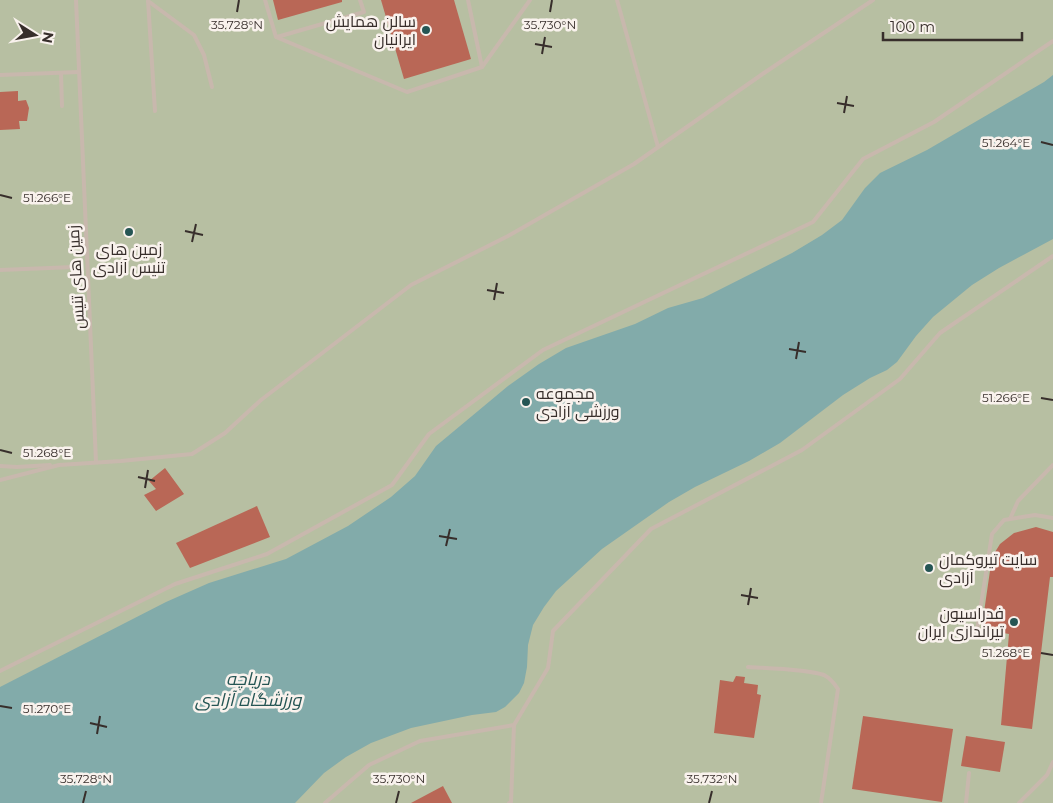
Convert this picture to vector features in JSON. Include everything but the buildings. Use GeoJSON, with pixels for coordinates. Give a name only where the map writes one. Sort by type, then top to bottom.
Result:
{"type":"FeatureCollection","features":[{"type":"Feature","properties":{"kind":"lane","name":"زمین های تنیس"},"geometry":{"type":"LineString","coordinates":[[76,0],[96,462]]}},
{"type":"Feature","properties":{"kind":"lane"},"geometry":{"type":"LineString","coordinates":[[265,0],[276,37]]}},
{"type":"Feature","properties":{"kind":"lane"},"geometry":{"type":"LineString","coordinates":[[276,37],[364,12],[360,0]]}},
{"type":"Feature","properties":{"kind":"lane"},"geometry":{"type":"LineString","coordinates":[[468,0],[482,67]]}},
{"type":"Feature","properties":{"kind":"lane"},"geometry":{"type":"LineString","coordinates":[[276,37],[407,92],[482,67],[530,0]]}},
{"type":"Feature","properties":{"kind":"lane"},"geometry":{"type":"LineString","coordinates":[[617,0],[658,147]]}},
{"type":"Feature","properties":{"kind":"lane"},"geometry":{"type":"LineString","coordinates":[[0,466],[59,465],[192,454],[225,433],[261,400],[410,285],[508,236],[634,164],[764,72],[873,0]]}},
{"type":"Feature","properties":{"kind":"lane"},"geometry":{"type":"LineString","coordinates":[[148,1],[194,35],[204,55],[212,87]]}},
{"type":"Feature","properties":{"kind":"lane"},"geometry":{"type":"LineString","coordinates":[[148,1],[155,112]]}},
{"type":"Feature","properties":{"kind":"lane"},"geometry":{"type":"LineString","coordinates":[[0,671],[176,584],[267,554],[392,485],[430,434],[543,350],[813,222],[862,159],[934,122],[1053,42]]}},
{"type":"Feature","properties":{"kind":"lane"},"geometry":{"type":"LineString","coordinates":[[0,75],[79,72]]}},
{"type":"Feature","properties":{"kind":"lane"},"geometry":{"type":"LineString","coordinates":[[61,73],[62,106]]}},
{"type":"Feature","properties":{"kind":"lane"},"geometry":{"type":"LineString","coordinates":[[509,803],[511,802],[514,725],[548,668],[554,631],[651,529],[802,450],[900,379],[940,333],[1053,256]]}},
{"type":"Feature","properties":{"kind":"lane"},"geometry":{"type":"LineString","coordinates":[[0,270],[74,267]]}},
{"type":"Feature","properties":{"kind":"lane"},"geometry":{"type":"LineString","coordinates":[[0,480],[59,465]]}},
{"type":"Feature","properties":{"kind":"lane"},"geometry":{"type":"LineString","coordinates":[[1010,519],[1018,501],[1053,465]]}},
{"type":"Feature","properties":{"kind":"lane"},"geometry":{"type":"LineString","coordinates":[[976,637],[992,534],[1004,520],[1035,515],[1053,518]]}},
{"type":"Feature","properties":{"kind":"lane"},"geometry":{"type":"LineString","coordinates":[[748,667],[824,675],[832,680],[838,689],[821,803]]}},
{"type":"Feature","properties":{"kind":"lane"},"geometry":{"type":"LineString","coordinates":[[325,803],[369,765],[420,741],[514,725]]}},
{"type":"Feature","properties":{"kind":"lane"},"geometry":{"type":"LineString","coordinates":[[1019,803],[1048,775],[1053,762]]}},
{"type":"Feature","properties":{"kind":"lane"},"geometry":{"type":"LineString","coordinates":[[966,803],[969,773]]}},
{"type":"Feature","properties":{"kind":"green space","name":"مجموعه ورزشی آزادی"},"geometry":{"type":"Polygon","coordinates":[[[0,0],[1053,0],[1053,803],[0,803],[0,0]]]}},
{"type":"Feature","properties":{"kind":"water","name":"دریاچه ورزشگاه آزادی"},"geometry":{"type":"Polygon","coordinates":[[[1053,75],[1053,239],[972,285],[933,317],[897,362],[887,370],[843,395],[780,443],[669,502],[602,549],[556,591],[544,607],[533,625],[528,645],[524,683],[519,693],[505,707],[496,712],[411,728],[371,743],[346,757],[324,773],[295,803],[0,803],[0,687],[166,602],[209,583],[286,559],[348,526],[391,497],[415,476],[436,446],[508,386],[539,364],[566,348],[635,324],[668,308],[703,298],[792,253],[822,235],[842,220],[865,188],[880,173],[927,150],[1053,75]]]}},
{"type":"Feature","properties":{"kind":"place","name":"سالن همایش ایرانیان"},"geometry":{"type":"Point","coordinates":[426,30]}},
{"type":"Feature","properties":{"kind":"place","name":"زمین های تنیس آزادی"},"geometry":{"type":"Point","coordinates":[129,232]}},
{"type":"Feature","properties":{"kind":"place","name":"مجموعه ورزشی آزادی"},"geometry":{"type":"Point","coordinates":[526,402]}},
{"type":"Feature","properties":{"kind":"place","name":"سایت تیروکمان آزادی"},"geometry":{"type":"Point","coordinates":[929,568]}},
{"type":"Feature","properties":{"kind":"place","name":"فدراسیون تیراندازی ایران"},"geometry":{"type":"Point","coordinates":[1014,622]}}]}
